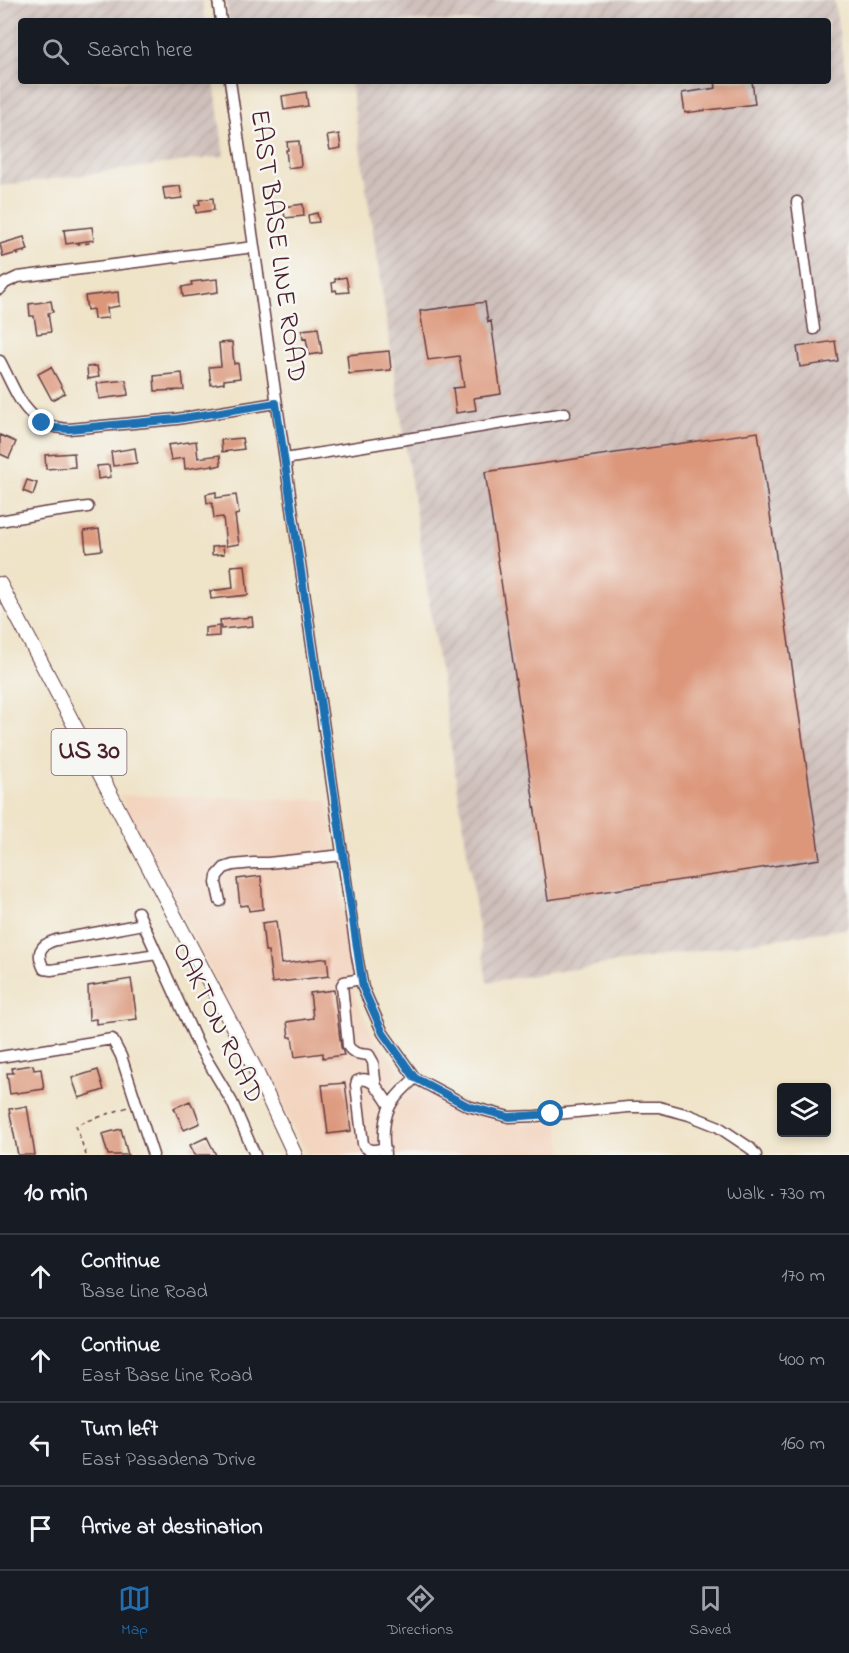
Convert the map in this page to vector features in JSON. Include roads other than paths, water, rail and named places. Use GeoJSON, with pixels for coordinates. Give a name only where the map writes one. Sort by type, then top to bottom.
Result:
{"type":"FeatureCollection","features":[{"type":"Feature","properties":{"kind":"main road","name":"US 30"},"geometry":{"type":"LineString","coordinates":[[0,584],[254,1067],[295,1155]]}},
{"type":"Feature","properties":{"kind":"street"},"geometry":{"type":"LineString","coordinates":[[218,0],[221,18]]}},
{"type":"Feature","properties":{"kind":"street","name":"EAST BASE LINE ROAD"},"geometry":{"type":"LineString","coordinates":[[230,84],[362,983],[383,1033],[415,1078]]}},
{"type":"Feature","properties":{"kind":"street"},"geometry":{"type":"LineString","coordinates":[[796,202],[814,329]]}},
{"type":"Feature","properties":{"kind":"street"},"geometry":{"type":"LineString","coordinates":[[0,289],[18,277],[254,247]]}},
{"type":"Feature","properties":{"kind":"street"},"geometry":{"type":"LineString","coordinates":[[0,361],[28,412],[42,423],[55,428],[69,429],[177,419],[276,403]]}},
{"type":"Feature","properties":{"kind":"street"},"geometry":{"type":"LineString","coordinates":[[285,459],[566,413]]}},
{"type":"Feature","properties":{"kind":"street"},"geometry":{"type":"LineString","coordinates":[[0,521],[88,507]]}},
{"type":"Feature","properties":{"kind":"street"},"geometry":{"type":"LineString","coordinates":[[220,901],[216,883],[217,876],[224,868],[233,865],[343,855]]}},
{"type":"Feature","properties":{"kind":"street","name":"OAKTON ROAD"},"geometry":{"type":"LineString","coordinates":[[138,912],[198,1045],[232,1102],[255,1155]]}},
{"type":"Feature","properties":{"kind":"street"},"geometry":{"type":"LineString","coordinates":[[143,924],[47,943],[41,948],[39,957],[41,963],[44,969],[51,970],[157,954]]}},
{"type":"Feature","properties":{"kind":"street"},"geometry":{"type":"LineString","coordinates":[[362,983],[344,982],[342,985],[348,1046],[354,1053],[369,1055],[373,1062],[376,1088]]}},
{"type":"Feature","properties":{"kind":"street"},"geometry":{"type":"LineString","coordinates":[[0,1058],[112,1039],[121,1056],[153,1155]]}},
{"type":"Feature","properties":{"kind":"street"},"geometry":{"type":"LineString","coordinates":[[390,1106],[370,1080],[359,1079],[356,1083],[363,1143],[366,1149],[385,1151],[386,1122],[390,1106],[415,1078],[468,1106],[509,1117],[628,1107],[659,1107],[717,1126],[756,1155]]}}]}
